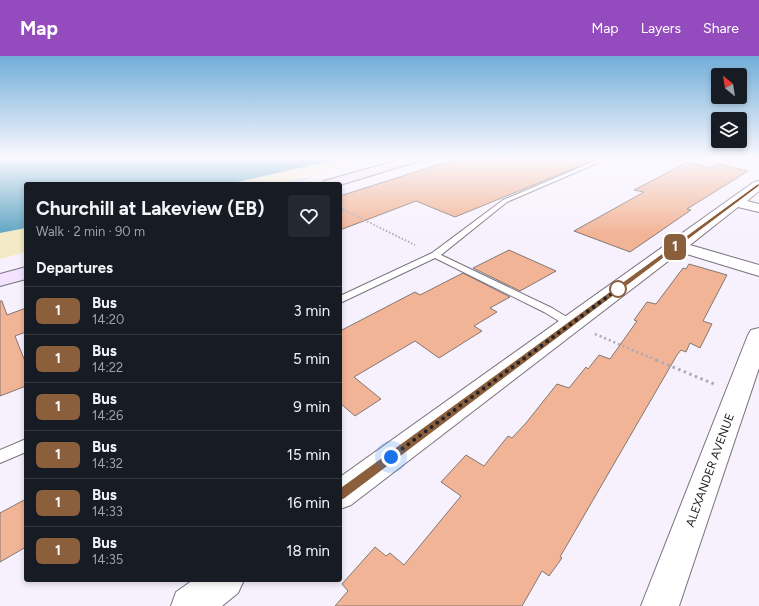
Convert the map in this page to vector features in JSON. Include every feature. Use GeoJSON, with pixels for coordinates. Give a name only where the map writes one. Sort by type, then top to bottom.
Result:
{"type":"FeatureCollection","features":[{"type":"Feature","properties":{"kind":"street"},"geometry":{"type":"LineString","coordinates":[[342,494],[759,185]]}},
{"type":"Feature","properties":{"kind":"street"},"geometry":{"type":"LineString","coordinates":[[735,202],[759,208]]}},
{"type":"Feature","properties":{"kind":"street"},"geometry":{"type":"LineString","coordinates":[[676,246],[759,271]]}},
{"type":"Feature","properties":{"kind":"street"},"geometry":{"type":"LineString","coordinates":[[0,280],[24,274]]}},
{"type":"Feature","properties":{"kind":"street","name":"ALEXANDER AVENUE"},"geometry":{"type":"LineString","coordinates":[[660,606],[759,335]]}},
{"type":"Feature","properties":{"kind":"street"},"geometry":{"type":"LineString","coordinates":[[190,606],[222,582]]}},
{"type":"Feature","properties":{"kind":"lane"},"geometry":{"type":"LineString","coordinates":[[342,299],[435,255],[505,201],[546,184]]}},
{"type":"Feature","properties":{"kind":"lane"},"geometry":{"type":"LineString","coordinates":[[435,255],[548,310],[571,324]]}},
{"type":"Feature","properties":{"kind":"lane"},"geometry":{"type":"LineString","coordinates":[[0,457],[24,447]]}},
{"type":"Feature","properties":{"kind":"path"},"geometry":{"type":"LineString","coordinates":[[342,209],[435,255]]}},
{"type":"Feature","properties":{"kind":"path"},"geometry":{"type":"LineString","coordinates":[[571,324],[738,394]]}},
{"type":"Feature","properties":{"kind":"sand"},"geometry":{"type":"Polygon","coordinates":[[[24,228],[24,253],[0,259],[0,233],[24,228]]]}},
{"type":"Feature","properties":{"kind":"water"},"geometry":{"type":"Polygon","coordinates":[[[0,184],[24,184],[24,228],[0,233],[0,184]]]}},
{"type":"Feature","properties":{"kind":"building"},"geometry":{"type":"Polygon","coordinates":[[[379,184],[537,184],[455,217],[416,201],[342,229],[342,195],[379,184]]]}},
{"type":"Feature","properties":{"kind":"building"},"geometry":{"type":"Polygon","coordinates":[[[646,184],[728,184],[687,209],[691,210],[630,252],[574,231],[644,192],[634,190],[646,184]]]}},
{"type":"Feature","properties":{"kind":"building"},"geometry":{"type":"Polygon","coordinates":[[[509,250],[556,271],[520,291],[473,268],[509,250]]]}},
{"type":"Feature","properties":{"kind":"building"},"geometry":{"type":"Polygon","coordinates":[[[689,264],[727,275],[703,321],[712,324],[700,348],[690,343],[686,352],[681,350],[677,355],[560,557],[562,558],[549,576],[542,571],[522,606],[335,606],[348,591],[342,584],[375,547],[386,556],[390,553],[404,565],[461,496],[441,482],[466,455],[484,466],[508,436],[512,438],[526,423],[557,384],[569,388],[586,367],[588,369],[599,355],[610,359],[637,321],[634,320],[647,302],[656,304],[683,268],[686,269],[689,264]]]}},
{"type":"Feature","properties":{"kind":"building"},"geometry":{"type":"Polygon","coordinates":[[[463,273],[510,297],[490,308],[497,312],[474,326],[482,331],[439,358],[415,341],[354,377],[381,399],[355,416],[342,405],[342,330],[415,292],[420,295],[463,273]]]}},
{"type":"Feature","properties":{"kind":"building"},"geometry":{"type":"Polygon","coordinates":[[[0,301],[2,301],[7,315],[24,309],[24,333],[15,336],[24,359],[24,387],[0,396],[0,301]]]}},
{"type":"Feature","properties":{"kind":"building"},"geometry":{"type":"Polygon","coordinates":[[[24,500],[24,548],[0,562],[0,513],[24,500]]]}},
{"type":"Feature","properties":{"kind":"bus line","name":"1"},"geometry":{"type":"LineString","coordinates":[[342,494],[759,185]]}},
{"type":"Feature","properties":{"kind":"route"},"geometry":{"type":"LineString","coordinates":[[391,457],[618,289]]}}]}
